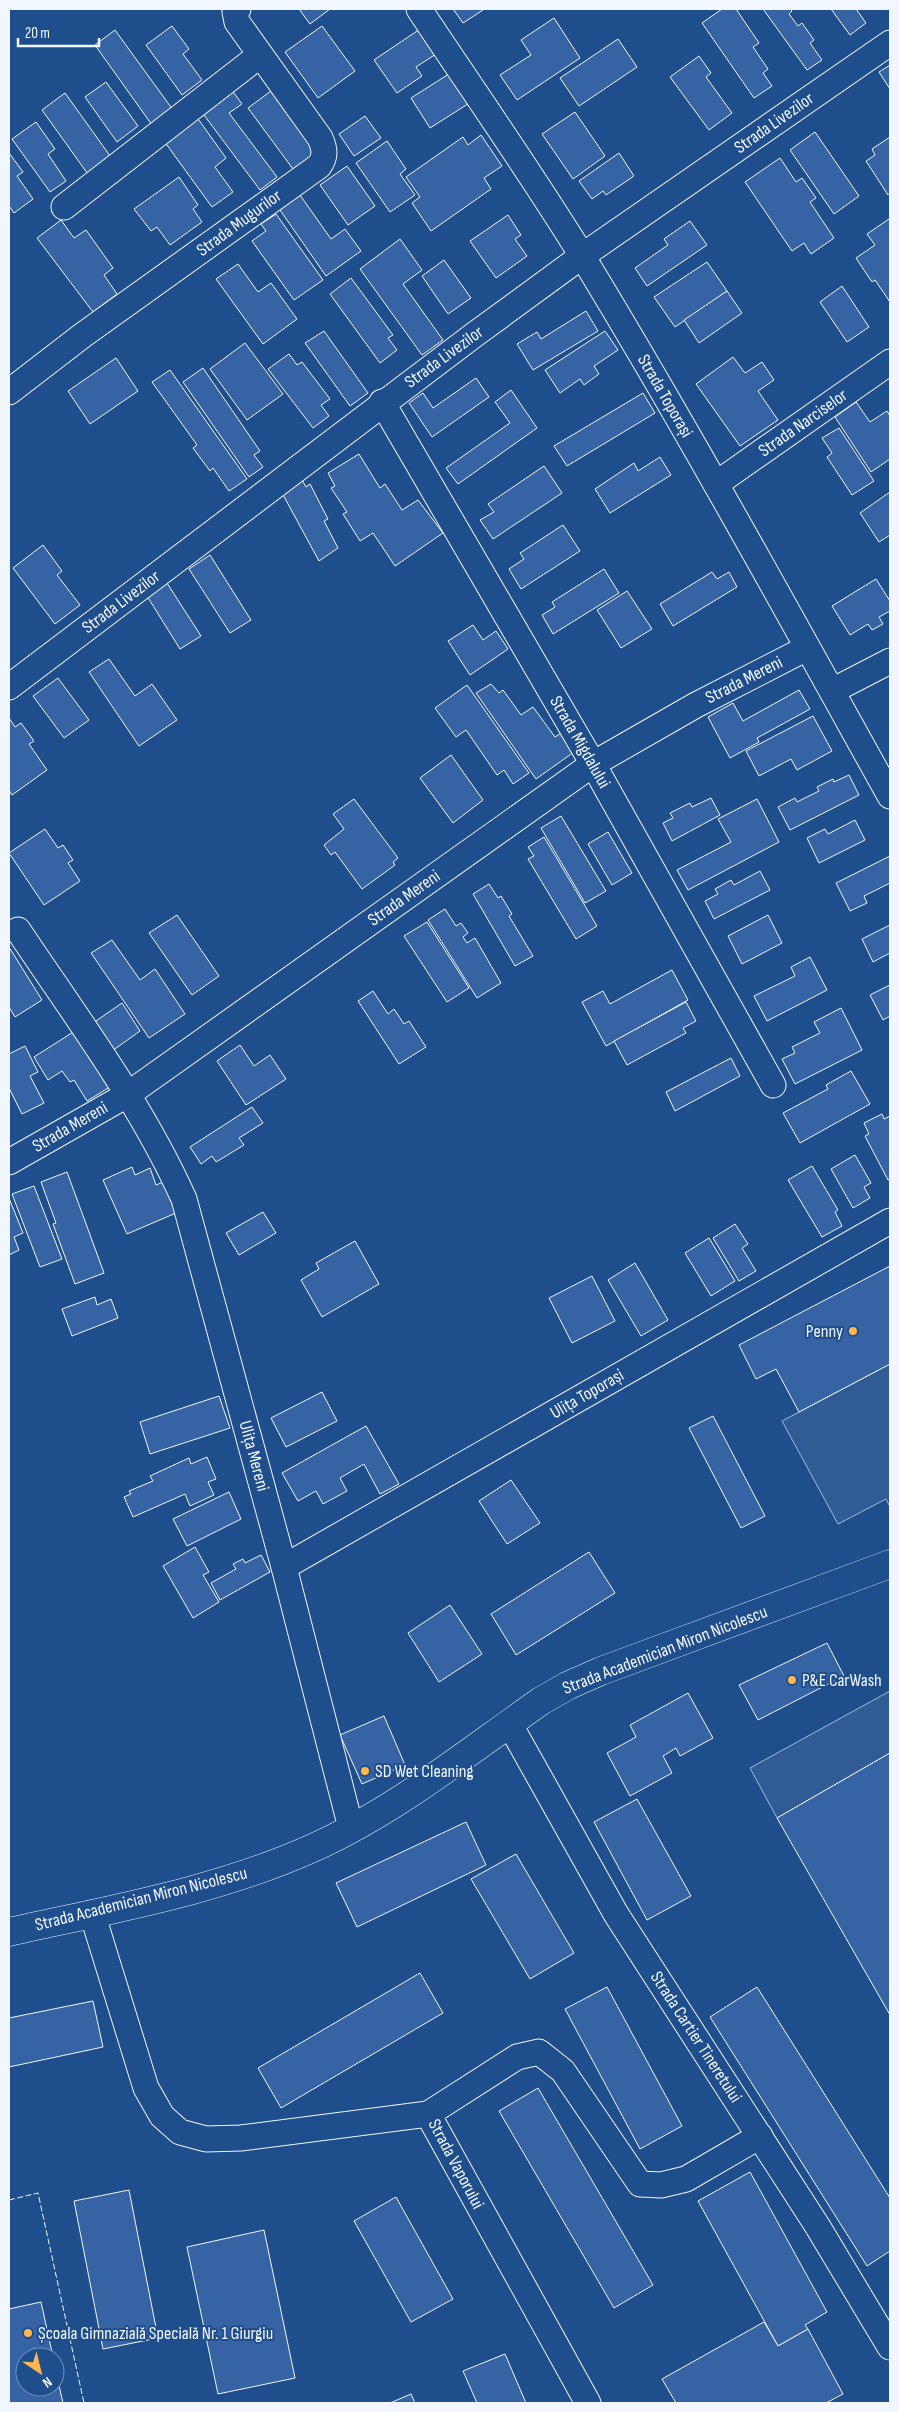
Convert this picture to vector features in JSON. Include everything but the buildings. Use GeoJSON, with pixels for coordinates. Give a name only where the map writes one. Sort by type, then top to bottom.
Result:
{"type":"FeatureCollection","features":[{"type":"Feature","properties":{"kind":"street","name":"Strada Mugurilor"},"geometry":{"type":"LineString","coordinates":[[9,392],[83,335],[319,166],[324,159],[325,149],[320,138],[237,22],[236,12],[238,9]]}},
{"type":"Feature","properties":{"kind":"street","name":"Strada Toporași"},"geometry":{"type":"LineString","coordinates":[[419,9],[582,256],[716,484],[890,796]]}},
{"type":"Feature","properties":{"kind":"street","name":"Strada Livezilor"},"geometry":{"type":"LineString","coordinates":[[9,687],[382,402],[582,256],[890,43]]}},
{"type":"Feature","properties":{"kind":"street"},"geometry":{"type":"LineString","coordinates":[[64,207],[260,55]]}},
{"type":"Feature","properties":{"kind":"street","name":"Strada Narciselor"},"geometry":{"type":"LineString","coordinates":[[716,484],[890,362]]}},
{"type":"Feature","properties":{"kind":"street","name":"Strada Migdalului"},"geometry":{"type":"LineString","coordinates":[[382,402],[593,764],[773,1084]]}},
{"type":"Feature","properties":{"kind":"street","name":"Strada Mereni"},"geometry":{"type":"LineString","coordinates":[[9,1162],[127,1094],[593,764],[696,705],[807,648]]}},
{"type":"Feature","properties":{"kind":"street"},"geometry":{"type":"LineString","coordinates":[[832,691],[890,661]]}},
{"type":"Feature","properties":{"kind":"street","name":"Ulița Mereni"},"geometry":{"type":"LineString","coordinates":[[18,930],[127,1094],[164,1159],[184,1199],[284,1567],[351,1828]]}},
{"type":"Feature","properties":{"kind":"street","name":"Ulița Toporași"},"geometry":{"type":"LineString","coordinates":[[284,1567],[890,1221]]}},
{"type":"Feature","properties":{"kind":"street","name":"Strada Academician Miron Nicolescu"},"geometry":{"type":"LineString","coordinates":[[9,1932],[199,1888],[242,1875],[308,1850],[351,1828],[416,1787],[567,1686],[601,1671],[890,1564]]}},
{"type":"Feature","properties":{"kind":"street","name":"Strada Cartier Tineretului"},"geometry":{"type":"LineString","coordinates":[[509,1723],[616,1914],[760,2136],[883,2316],[890,2346]]}},
{"type":"Feature","properties":{"kind":"street"},"geometry":{"type":"LineString","coordinates":[[92,1913],[146,2088],[162,2116],[180,2132],[206,2139],[240,2138],[428,2114]]}},
{"type":"Feature","properties":{"kind":"street","name":"Strada Vaporului"},"geometry":{"type":"LineString","coordinates":[[588,2403],[428,2114],[517,2057],[540,2052],[563,2072],[640,2184],[661,2185],[686,2179],[760,2136]]}},
{"type":"Feature","properties":{"kind":"shaded area"},"geometry":{"type":"Polygon","coordinates":[[[890,1364],[890,1507],[886,1499],[838,1524],[782,1421],[890,1364]]]}},
{"type":"Feature","properties":{"kind":"shaded area"},"geometry":{"type":"Polygon","coordinates":[[[890,1691],[890,1753],[777,1818],[750,1768],[890,1691]]]}},
{"type":"Feature","properties":{"kind":"fence"},"geometry":{"type":"LineString","coordinates":[[9,2200],[38,2193],[84,2403]]}},
{"type":"Feature","properties":{"kind":"place","name":"Penny"},"geometry":{"type":"Point","coordinates":[853,1331]}},
{"type":"Feature","properties":{"kind":"place","name":"P&E CarWash"},"geometry":{"type":"Point","coordinates":[792,1680]}},
{"type":"Feature","properties":{"kind":"place","name":"SD Wet Cleaning"},"geometry":{"type":"Point","coordinates":[365,1771]}},
{"type":"Feature","properties":{"kind":"place","name":"Școala Gimnazială Specială Nr. 1 Giurgiu"},"geometry":{"type":"Point","coordinates":[28,2333]}}]}
